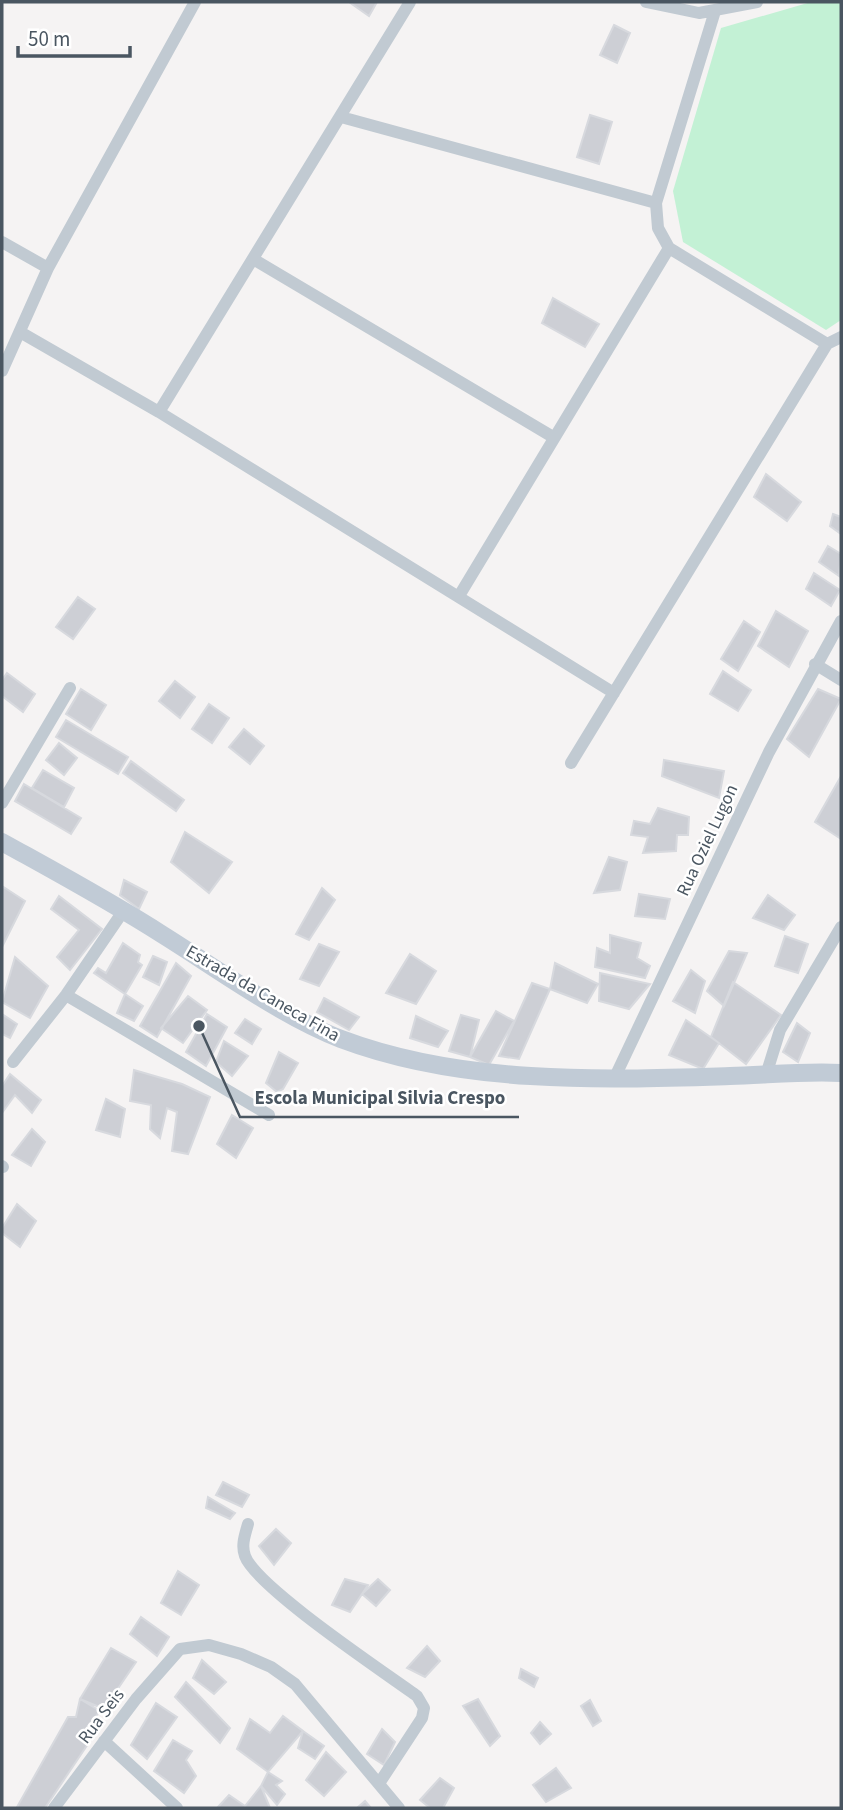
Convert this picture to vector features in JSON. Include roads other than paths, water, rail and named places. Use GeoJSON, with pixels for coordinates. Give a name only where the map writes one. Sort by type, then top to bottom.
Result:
{"type":"FeatureCollection","features":[{"type":"Feature","properties":{"kind":"street"},"geometry":{"type":"LineString","coordinates":[[2,371],[48,268],[195,2]]}},
{"type":"Feature","properties":{"kind":"street"},"geometry":{"type":"LineString","coordinates":[[159,412],[410,2]]}},
{"type":"Feature","properties":{"kind":"street"},"geometry":{"type":"LineString","coordinates":[[646,2],[686,12],[715,11],[757,2]]}},
{"type":"Feature","properties":{"kind":"street"},"geometry":{"type":"LineString","coordinates":[[715,11],[656,203],[658,228],[668,248],[827,344]]}},
{"type":"Feature","properties":{"kind":"street"},"geometry":{"type":"LineString","coordinates":[[341,117],[656,203]]}},
{"type":"Feature","properties":{"kind":"street"},"geometry":{"type":"LineString","coordinates":[[2,242],[48,268]]}},
{"type":"Feature","properties":{"kind":"street"},"geometry":{"type":"LineString","coordinates":[[459,596],[668,248]]}},
{"type":"Feature","properties":{"kind":"street"},"geometry":{"type":"LineString","coordinates":[[253,260],[553,438]]}},
{"type":"Feature","properties":{"kind":"street"},"geometry":{"type":"LineString","coordinates":[[20,332],[159,412],[614,693]]}},
{"type":"Feature","properties":{"kind":"street"},"geometry":{"type":"LineString","coordinates":[[571,763],[827,344],[841,337]]}},
{"type":"Feature","properties":{"kind":"street","name":"Rua Oziel Lugon"},"geometry":{"type":"LineString","coordinates":[[614,1079],[758,775],[815,664],[841,621]]}},
{"type":"Feature","properties":{"kind":"street"},"geometry":{"type":"LineString","coordinates":[[815,664],[841,680]]}},
{"type":"Feature","properties":{"kind":"street"},"geometry":{"type":"LineString","coordinates":[[2,803],[70,688]]}},
{"type":"Feature","properties":{"kind":"street","name":"Estrada da Caneca Fina"},"geometry":{"type":"LineString","coordinates":[[2,842],[124,910],[238,983],[341,1039],[414,1058],[490,1072],[614,1079],[841,1073]]}},
{"type":"Feature","properties":{"kind":"street"},"geometry":{"type":"LineString","coordinates":[[13,1062],[66,995],[124,910]]}},
{"type":"Feature","properties":{"kind":"street"},"geometry":{"type":"LineString","coordinates":[[766,1075],[780,1030],[841,927]]}},
{"type":"Feature","properties":{"kind":"street"},"geometry":{"type":"LineString","coordinates":[[66,995],[269,1115]]}},
{"type":"Feature","properties":{"kind":"street"},"geometry":{"type":"LineString","coordinates":[[248,1524],[243,1544],[245,1558],[261,1577],[321,1627],[416,1696],[424,1708],[422,1718],[380,1782],[399,1808]]}},
{"type":"Feature","properties":{"kind":"street","name":"Rua Seis"},"geometry":{"type":"LineString","coordinates":[[54,1808],[136,1699],[180,1649],[209,1645],[241,1654],[271,1667],[295,1684],[380,1782]]}},
{"type":"Feature","properties":{"kind":"street"},"geometry":{"type":"LineString","coordinates":[[104,1741],[177,1808]]}},
{"type":"Feature","properties":{"kind":"place","name":"Escola Municipal Silvia Crespo"},"geometry":{"type":"Point","coordinates":[199,1026]}}]}
